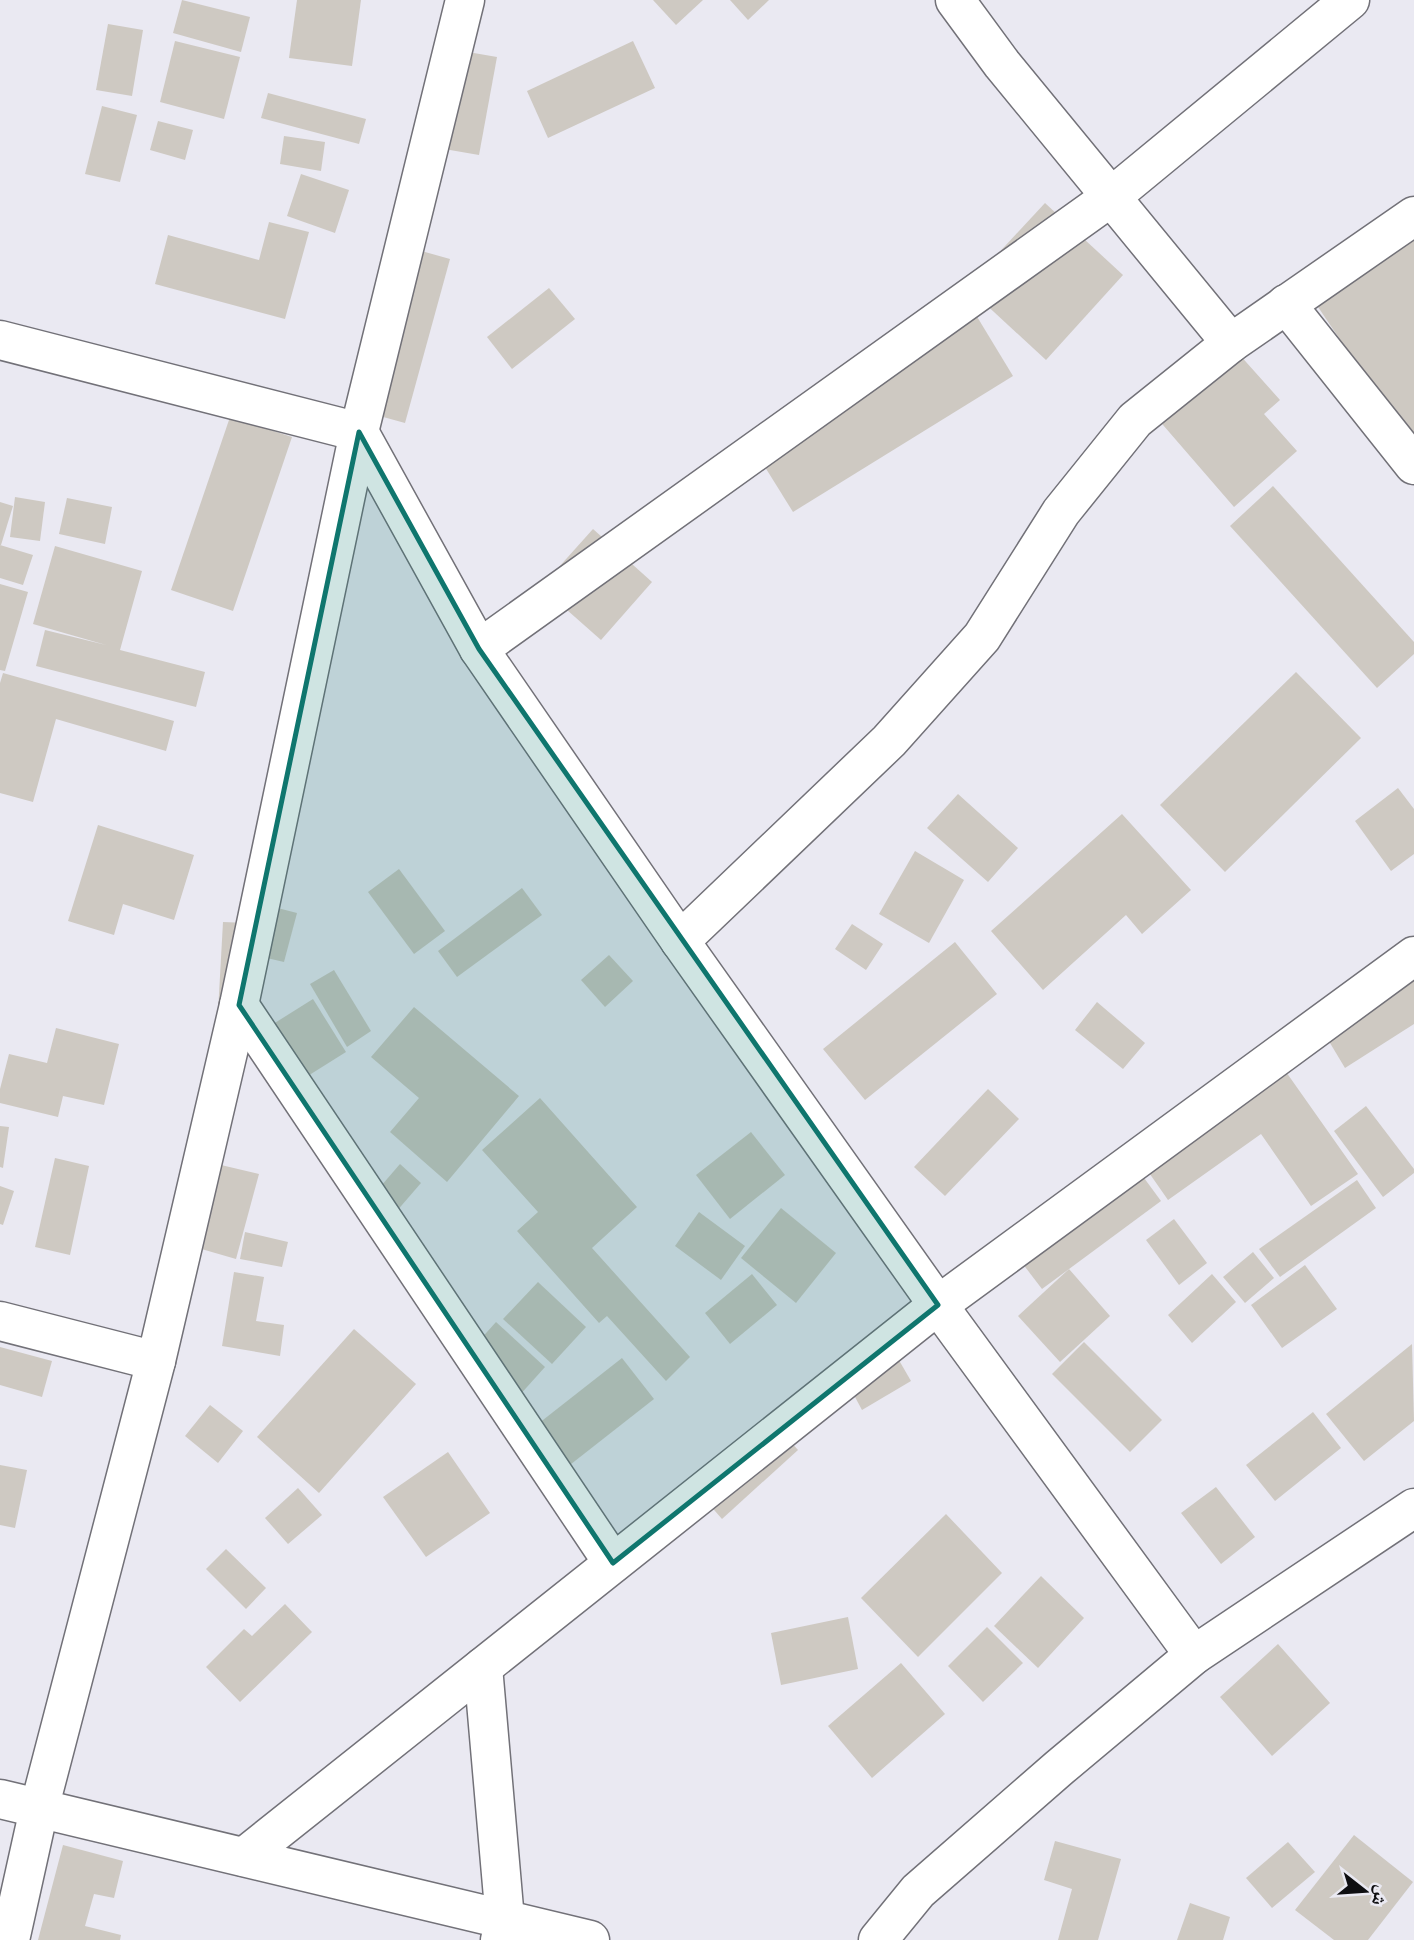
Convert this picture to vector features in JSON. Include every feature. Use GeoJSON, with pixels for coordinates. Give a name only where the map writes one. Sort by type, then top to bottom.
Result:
{"type":"FeatureCollection","features":[{"type":"Feature","properties":{"kind":"street"},"geometry":{"type":"LineString","coordinates":[[10,1940],[39,1809],[156,1361],[239,1005],[359,432],[465,0]]}},
{"type":"Feature","properties":{"kind":"street"},"geometry":{"type":"LineString","coordinates":[[956,0],[1002,64],[1231,343]]}},
{"type":"Feature","properties":{"kind":"street"},"geometry":{"type":"LineString","coordinates":[[478,649],[1111,197],[1350,0]]}},
{"type":"Feature","properties":{"kind":"street"},"geometry":{"type":"LineString","coordinates":[[680,941],[889,741],[982,637],[1061,512],[1135,420],[1231,343],[1414,216]]}},
{"type":"Feature","properties":{"kind":"street"},"geometry":{"type":"LineString","coordinates":[[1286,304],[1414,465]]}},
{"type":"Feature","properties":{"kind":"street"},"geometry":{"type":"LineString","coordinates":[[0,341],[359,432],[478,649],[680,941],[938,1304],[1194,1655]]}},
{"type":"Feature","properties":{"kind":"street"},"geometry":{"type":"LineString","coordinates":[[244,1857],[938,1304],[1414,956]]}},
{"type":"Feature","properties":{"kind":"street"},"geometry":{"type":"LineString","coordinates":[[239,1005],[613,1563]]}},
{"type":"Feature","properties":{"kind":"street"},"geometry":{"type":"LineString","coordinates":[[0,1321],[156,1361]]}},
{"type":"Feature","properties":{"kind":"street"},"geometry":{"type":"LineString","coordinates":[[878,1940],[918,1891],[1194,1655],[1414,1508]]}},
{"type":"Feature","properties":{"kind":"street"},"geometry":{"type":"LineString","coordinates":[[483,1667],[503,1930]]}},
{"type":"Feature","properties":{"kind":"street"},"geometry":{"type":"LineString","coordinates":[[0,1800],[244,1857],[503,1930],[590,1940]]}},
{"type":"Feature","properties":{"kind":"highlighted area"},"geometry":{"type":"Polygon","coordinates":[[[359,432],[479,649],[938,1305],[613,1563],[239,1005],[359,432]]]}},
{"type":"Feature","properties":{"kind":"building"},"geometry":{"type":"Polygon","coordinates":[[[182,0],[250,17],[241,52],[173,33],[182,0]]]}},
{"type":"Feature","properties":{"kind":"building"},"geometry":{"type":"Polygon","coordinates":[[[297,0],[361,0],[352,66],[289,58],[297,0]]]}},
{"type":"Feature","properties":{"kind":"building"},"geometry":{"type":"Polygon","coordinates":[[[653,0],[703,0],[676,25],[653,0]]]}},
{"type":"Feature","properties":{"kind":"building"},"geometry":{"type":"Polygon","coordinates":[[[730,0],[769,0],[748,20],[730,0]]]}},
{"type":"Feature","properties":{"kind":"building"},"geometry":{"type":"Polygon","coordinates":[[[108,24],[143,30],[132,96],[96,90],[108,24]]]}},
{"type":"Feature","properties":{"kind":"building"},"geometry":{"type":"Polygon","coordinates":[[[175,41],[240,57],[224,119],[160,102],[175,41]]]}},
{"type":"Feature","properties":{"kind":"building"},"geometry":{"type":"Polygon","coordinates":[[[633,41],[655,88],[548,138],[527,91],[633,41]]]}},
{"type":"Feature","properties":{"kind":"building"},"geometry":{"type":"Polygon","coordinates":[[[439,47],[497,57],[479,155],[421,145],[439,47]]]}},
{"type":"Feature","properties":{"kind":"building"},"geometry":{"type":"Polygon","coordinates":[[[268,93],[366,119],[359,144],[261,118],[268,93]]]}},
{"type":"Feature","properties":{"kind":"building"},"geometry":{"type":"Polygon","coordinates":[[[102,106],[137,115],[120,182],[85,174],[102,106]]]}},
{"type":"Feature","properties":{"kind":"building"},"geometry":{"type":"Polygon","coordinates":[[[158,121],[193,130],[185,160],[150,150],[158,121]]]}},
{"type":"Feature","properties":{"kind":"building"},"geometry":{"type":"Polygon","coordinates":[[[284,136],[325,142],[321,171],[280,164],[284,136]]]}},
{"type":"Feature","properties":{"kind":"building"},"geometry":{"type":"Polygon","coordinates":[[[301,174],[349,190],[335,233],[287,216],[301,174]]]}},
{"type":"Feature","properties":{"kind":"building"},"geometry":{"type":"Polygon","coordinates":[[[1045,203],[1123,275],[1046,360],[967,287],[1045,203]]]}},
{"type":"Feature","properties":{"kind":"building"},"geometry":{"type":"Polygon","coordinates":[[[269,222],[309,232],[285,319],[155,284],[168,235],[259,260],[269,222]]]}},
{"type":"Feature","properties":{"kind":"building"},"geometry":{"type":"Polygon","coordinates":[[[1414,236],[1414,449],[1316,304],[1414,236]]]}},
{"type":"Feature","properties":{"kind":"building"},"geometry":{"type":"Polygon","coordinates":[[[393,243],[450,259],[405,423],[347,407],[393,243]]]}},
{"type":"Feature","properties":{"kind":"building"},"geometry":{"type":"Polygon","coordinates":[[[549,288],[575,319],[512,369],[487,337],[549,288]]]}},
{"type":"Feature","properties":{"kind":"building"},"geometry":{"type":"Polygon","coordinates":[[[976,315],[1013,376],[793,512],[755,451],[976,315]]]}},
{"type":"Feature","properties":{"kind":"building"},"geometry":{"type":"Polygon","coordinates":[[[1221,334],[1280,400],[1264,414],[1297,451],[1234,507],[1144,403],[1221,334]]]}},
{"type":"Feature","properties":{"kind":"building"},"geometry":{"type":"Polygon","coordinates":[[[230,417],[292,437],[233,611],[171,590],[230,417]]]}},
{"type":"Feature","properties":{"kind":"building"},"geometry":{"type":"Polygon","coordinates":[[[1273,486],[1414,642],[1414,654],[1377,688],[1230,526],[1273,486]]]}},
{"type":"Feature","properties":{"kind":"building"},"geometry":{"type":"Polygon","coordinates":[[[15,497],[45,502],[40,541],[10,537],[15,497]]]}},
{"type":"Feature","properties":{"kind":"building"},"geometry":{"type":"Polygon","coordinates":[[[67,498],[112,507],[105,544],[59,534],[67,498]]]}},
{"type":"Feature","properties":{"kind":"building"},"geometry":{"type":"Polygon","coordinates":[[[0,502],[13,506],[1,545],[0,545],[0,502]]]}},
{"type":"Feature","properties":{"kind":"building"},"geometry":{"type":"Polygon","coordinates":[[[593,529],[652,582],[601,640],[541,587],[593,529]]]}},
{"type":"Feature","properties":{"kind":"building"},"geometry":{"type":"Polygon","coordinates":[[[0,545],[33,555],[23,585],[0,578],[0,545]]]}},
{"type":"Feature","properties":{"kind":"building"},"geometry":{"type":"Polygon","coordinates":[[[55,546],[142,571],[120,650],[205,672],[196,707],[36,666],[45,630],[106,645],[33,624],[55,546]]]}},
{"type":"Feature","properties":{"kind":"building"},"geometry":{"type":"Polygon","coordinates":[[[0,584],[28,592],[5,671],[0,670],[0,584]]]}},
{"type":"Feature","properties":{"kind":"building"},"geometry":{"type":"Polygon","coordinates":[[[1296,672],[1361,738],[1225,872],[1160,805],[1296,672]]]}},
{"type":"Feature","properties":{"kind":"building"},"geometry":{"type":"Polygon","coordinates":[[[3,673],[174,721],[166,751],[56,719],[33,802],[0,793],[0,683],[3,673]]]}},
{"type":"Feature","properties":{"kind":"building"},"geometry":{"type":"Polygon","coordinates":[[[1398,788],[1414,809],[1414,854],[1391,871],[1355,821],[1398,788]]]}},
{"type":"Feature","properties":{"kind":"building"},"geometry":{"type":"Polygon","coordinates":[[[958,794],[1018,848],[988,882],[927,828],[958,794]]]}},
{"type":"Feature","properties":{"kind":"building"},"geometry":{"type":"Polygon","coordinates":[[[1122,814],[1191,890],[1142,934],[1126,915],[1043,990],[991,931],[1122,814]]]}},
{"type":"Feature","properties":{"kind":"building"},"geometry":{"type":"Polygon","coordinates":[[[98,825],[194,855],[174,920],[123,904],[114,935],[68,921],[98,825]]]}},
{"type":"Feature","properties":{"kind":"building"},"geometry":{"type":"Polygon","coordinates":[[[915,851],[964,880],[929,943],[879,914],[915,851]]]}},
{"type":"Feature","properties":{"kind":"building"},"geometry":{"type":"Polygon","coordinates":[[[399,869],[445,931],[414,954],[368,892],[399,869]]]}},
{"type":"Feature","properties":{"kind":"building"},"geometry":{"type":"Polygon","coordinates":[[[522,888],[542,915],[457,977],[438,951],[522,888]]]}},
{"type":"Feature","properties":{"kind":"building"},"geometry":{"type":"Polygon","coordinates":[[[266,905],[297,913],[284,962],[254,955],[266,905]]]}},
{"type":"Feature","properties":{"kind":"building"},"geometry":{"type":"Polygon","coordinates":[[[223,922],[248,923],[218,1012],[223,922]]]}},
{"type":"Feature","properties":{"kind":"building"},"geometry":{"type":"Polygon","coordinates":[[[852,924],[883,944],[866,970],[835,949],[852,924]]]}},
{"type":"Feature","properties":{"kind":"building"},"geometry":{"type":"Polygon","coordinates":[[[955,942],[997,994],[865,1100],[823,1049],[955,942]]]}},
{"type":"Feature","properties":{"kind":"building"},"geometry":{"type":"Polygon","coordinates":[[[609,955],[633,981],[605,1007],[581,980],[609,955]]]}},
{"type":"Feature","properties":{"kind":"building"},"geometry":{"type":"Polygon","coordinates":[[[334,970],[371,1031],[347,1047],[310,984],[334,970]]]}},
{"type":"Feature","properties":{"kind":"building"},"geometry":{"type":"Polygon","coordinates":[[[1414,977],[1414,1024],[1345,1068],[1324,1033],[1414,977]]]}},
{"type":"Feature","properties":{"kind":"building"},"geometry":{"type":"Polygon","coordinates":[[[313,999],[346,1052],[287,1089],[254,1036],[313,999]]]}},
{"type":"Feature","properties":{"kind":"building"},"geometry":{"type":"Polygon","coordinates":[[[1097,1002],[1145,1043],[1123,1069],[1075,1030],[1097,1002]]]}},
{"type":"Feature","properties":{"kind":"building"},"geometry":{"type":"Polygon","coordinates":[[[414,1007],[519,1096],[447,1182],[390,1132],[419,1098],[371,1057],[414,1007]]]}},
{"type":"Feature","properties":{"kind":"building"},"geometry":{"type":"Polygon","coordinates":[[[56,1028],[119,1044],[104,1105],[63,1096],[58,1117],[0,1103],[0,1089],[9,1054],[47,1063],[56,1028]]]}},
{"type":"Feature","properties":{"kind":"building"},"geometry":{"type":"Polygon","coordinates":[[[1284,1069],[1358,1174],[1311,1206],[1261,1134],[1168,1200],[1145,1167],[1284,1069]]]}},
{"type":"Feature","properties":{"kind":"building"},"geometry":{"type":"Polygon","coordinates":[[[988,1089],[1019,1119],[945,1196],[914,1167],[988,1089]]]}},
{"type":"Feature","properties":{"kind":"building"},"geometry":{"type":"Polygon","coordinates":[[[540,1098],[637,1207],[592,1248],[690,1357],[666,1381],[607,1316],[599,1323],[517,1231],[538,1212],[482,1150],[540,1098]]]}},
{"type":"Feature","properties":{"kind":"building"},"geometry":{"type":"Polygon","coordinates":[[[1366,1106],[1414,1169],[1414,1173],[1383,1197],[1334,1131],[1366,1106]]]}},
{"type":"Feature","properties":{"kind":"building"},"geometry":{"type":"Polygon","coordinates":[[[0,1126],[9,1127],[3,1168],[0,1167],[0,1126]]]}},
{"type":"Feature","properties":{"kind":"building"},"geometry":{"type":"Polygon","coordinates":[[[751,1132],[785,1175],[730,1219],[696,1175],[751,1132]]]}},
{"type":"Feature","properties":{"kind":"building"},"geometry":{"type":"Polygon","coordinates":[[[55,1158],[89,1166],[70,1255],[35,1247],[55,1158]]]}},
{"type":"Feature","properties":{"kind":"building"},"geometry":{"type":"Polygon","coordinates":[[[400,1164],[421,1183],[389,1220],[368,1201],[400,1164]]]}},
{"type":"Feature","properties":{"kind":"building"},"geometry":{"type":"Polygon","coordinates":[[[221,1165],[259,1174],[236,1259],[198,1248],[221,1165]]]}},
{"type":"Feature","properties":{"kind":"building"},"geometry":{"type":"Polygon","coordinates":[[[1136,1167],[1161,1201],[1042,1289],[1016,1255],[1136,1167]]]}},
{"type":"Feature","properties":{"kind":"building"},"geometry":{"type":"Polygon","coordinates":[[[1357,1180],[1376,1208],[1280,1277],[1259,1249],[1357,1180]]]}},
{"type":"Feature","properties":{"kind":"building"},"geometry":{"type":"Polygon","coordinates":[[[0,1186],[14,1191],[3,1225],[0,1224],[0,1186]]]}},
{"type":"Feature","properties":{"kind":"building"},"geometry":{"type":"Polygon","coordinates":[[[781,1208],[836,1253],[796,1303],[741,1258],[781,1208]]]}},
{"type":"Feature","properties":{"kind":"building"},"geometry":{"type":"Polygon","coordinates":[[[699,1212],[745,1246],[721,1280],[675,1246],[699,1212]]]}},
{"type":"Feature","properties":{"kind":"building"},"geometry":{"type":"Polygon","coordinates":[[[1174,1219],[1207,1263],[1179,1285],[1146,1240],[1174,1219]]]}},
{"type":"Feature","properties":{"kind":"building"},"geometry":{"type":"Polygon","coordinates":[[[245,1232],[288,1242],[282,1267],[240,1259],[245,1232]]]}},
{"type":"Feature","properties":{"kind":"building"},"geometry":{"type":"Polygon","coordinates":[[[1253,1252],[1274,1278],[1245,1303],[1223,1277],[1253,1252]]]}},
{"type":"Feature","properties":{"kind":"building"},"geometry":{"type":"Polygon","coordinates":[[[1305,1265],[1337,1309],[1282,1348],[1251,1305],[1305,1265]]]}},
{"type":"Feature","properties":{"kind":"building"},"geometry":{"type":"Polygon","coordinates":[[[1069,1269],[1110,1316],[1060,1362],[1018,1316],[1069,1269]]]}},
{"type":"Feature","properties":{"kind":"building"},"geometry":{"type":"Polygon","coordinates":[[[234,1272],[264,1277],[256,1321],[284,1325],[280,1356],[222,1346],[234,1272]]]}},
{"type":"Feature","properties":{"kind":"building"},"geometry":{"type":"Polygon","coordinates":[[[752,1274],[777,1305],[730,1344],[705,1313],[752,1274]]]}},
{"type":"Feature","properties":{"kind":"building"},"geometry":{"type":"Polygon","coordinates":[[[1212,1274],[1236,1302],[1192,1343],[1168,1315],[1212,1274]]]}},
{"type":"Feature","properties":{"kind":"building"},"geometry":{"type":"Polygon","coordinates":[[[538,1282],[586,1327],[552,1364],[503,1319],[538,1282]]]}},
{"type":"Feature","properties":{"kind":"building"},"geometry":{"type":"Polygon","coordinates":[[[496,1322],[545,1367],[518,1397],[469,1352],[496,1322]]]}},
{"type":"Feature","properties":{"kind":"building"},"geometry":{"type":"Polygon","coordinates":[[[354,1329],[416,1384],[319,1493],[257,1437],[354,1329]]]}},
{"type":"Feature","properties":{"kind":"building"},"geometry":{"type":"Polygon","coordinates":[[[1084,1342],[1162,1420],[1130,1452],[1052,1374],[1084,1342]]]}},
{"type":"Feature","properties":{"kind":"building"},"geometry":{"type":"Polygon","coordinates":[[[889,1343],[911,1381],[862,1410],[841,1371],[889,1343]]]}},
{"type":"Feature","properties":{"kind":"building"},"geometry":{"type":"Polygon","coordinates":[[[1412,1344],[1414,1421],[1364,1461],[1326,1414],[1412,1344]]]}},
{"type":"Feature","properties":{"kind":"building"},"geometry":{"type":"Polygon","coordinates":[[[0,1347],[52,1361],[42,1397],[0,1385],[0,1347]]]}},
{"type":"Feature","properties":{"kind":"building"},"geometry":{"type":"Polygon","coordinates":[[[622,1358],[654,1399],[552,1479],[520,1438],[622,1358]]]}},
{"type":"Feature","properties":{"kind":"building"},"geometry":{"type":"Polygon","coordinates":[[[210,1405],[243,1431],[218,1463],[185,1436],[210,1405]]]}},
{"type":"Feature","properties":{"kind":"building"},"geometry":{"type":"Polygon","coordinates":[[[1313,1412],[1341,1448],[1275,1501],[1246,1465],[1313,1412]]]}},
{"type":"Feature","properties":{"kind":"building"},"geometry":{"type":"Polygon","coordinates":[[[770,1419],[798,1450],[722,1519],[694,1487],[770,1419]]]}},
{"type":"Feature","properties":{"kind":"building"},"geometry":{"type":"Polygon","coordinates":[[[448,1452],[490,1513],[426,1557],[383,1497],[448,1452]]]}},
{"type":"Feature","properties":{"kind":"building"},"geometry":{"type":"Polygon","coordinates":[[[0,1465],[27,1470],[15,1528],[0,1525],[0,1465]]]}},
{"type":"Feature","properties":{"kind":"building"},"geometry":{"type":"Polygon","coordinates":[[[1216,1487],[1255,1537],[1221,1564],[1181,1513],[1216,1487]]]}},
{"type":"Feature","properties":{"kind":"building"},"geometry":{"type":"Polygon","coordinates":[[[298,1488],[322,1515],[288,1544],[265,1518],[298,1488]]]}},
{"type":"Feature","properties":{"kind":"building"},"geometry":{"type":"Polygon","coordinates":[[[946,1514],[1002,1573],[918,1657],[861,1598],[946,1514]]]}},
{"type":"Feature","properties":{"kind":"building"},"geometry":{"type":"Polygon","coordinates":[[[226,1549],[266,1588],[246,1609],[206,1569],[226,1549]]]}},
{"type":"Feature","properties":{"kind":"building"},"geometry":{"type":"Polygon","coordinates":[[[1041,1576],[1084,1618],[1038,1668],[994,1626],[1041,1576]]]}},
{"type":"Feature","properties":{"kind":"building"},"geometry":{"type":"Polygon","coordinates":[[[285,1604],[312,1632],[240,1702],[206,1667],[244,1629],[252,1636],[285,1604]]]}},
{"type":"Feature","properties":{"kind":"building"},"geometry":{"type":"Polygon","coordinates":[[[848,1617],[858,1669],[781,1685],[771,1633],[848,1617]]]}},
{"type":"Feature","properties":{"kind":"building"},"geometry":{"type":"Polygon","coordinates":[[[987,1627],[1023,1663],[983,1702],[948,1666],[987,1627]]]}},
{"type":"Feature","properties":{"kind":"building"},"geometry":{"type":"Polygon","coordinates":[[[1278,1644],[1330,1703],[1272,1756],[1220,1697],[1278,1644]]]}},
{"type":"Feature","properties":{"kind":"building"},"geometry":{"type":"Polygon","coordinates":[[[901,1663],[945,1714],[872,1778],[828,1726],[901,1663]]]}},
{"type":"Feature","properties":{"kind":"building"},"geometry":{"type":"Polygon","coordinates":[[[1354,1835],[1413,1882],[1368,1940],[1334,1940],[1295,1910],[1354,1835]]]}},
{"type":"Feature","properties":{"kind":"building"},"geometry":{"type":"Polygon","coordinates":[[[1055,1841],[1121,1859],[1098,1940],[1058,1940],[1072,1889],[1044,1880],[1055,1841]]]}},
{"type":"Feature","properties":{"kind":"building"},"geometry":{"type":"Polygon","coordinates":[[[1288,1842],[1315,1872],[1272,1908],[1246,1878],[1288,1842]]]}},
{"type":"Feature","properties":{"kind":"building"},"geometry":{"type":"Polygon","coordinates":[[[63,1845],[123,1861],[114,1898],[94,1894],[85,1926],[121,1935],[120,1940],[38,1940],[63,1845]]]}},
{"type":"Feature","properties":{"kind":"building"},"geometry":{"type":"Polygon","coordinates":[[[1190,1903],[1230,1917],[1223,1940],[1177,1940],[1190,1903]]]}}]}
